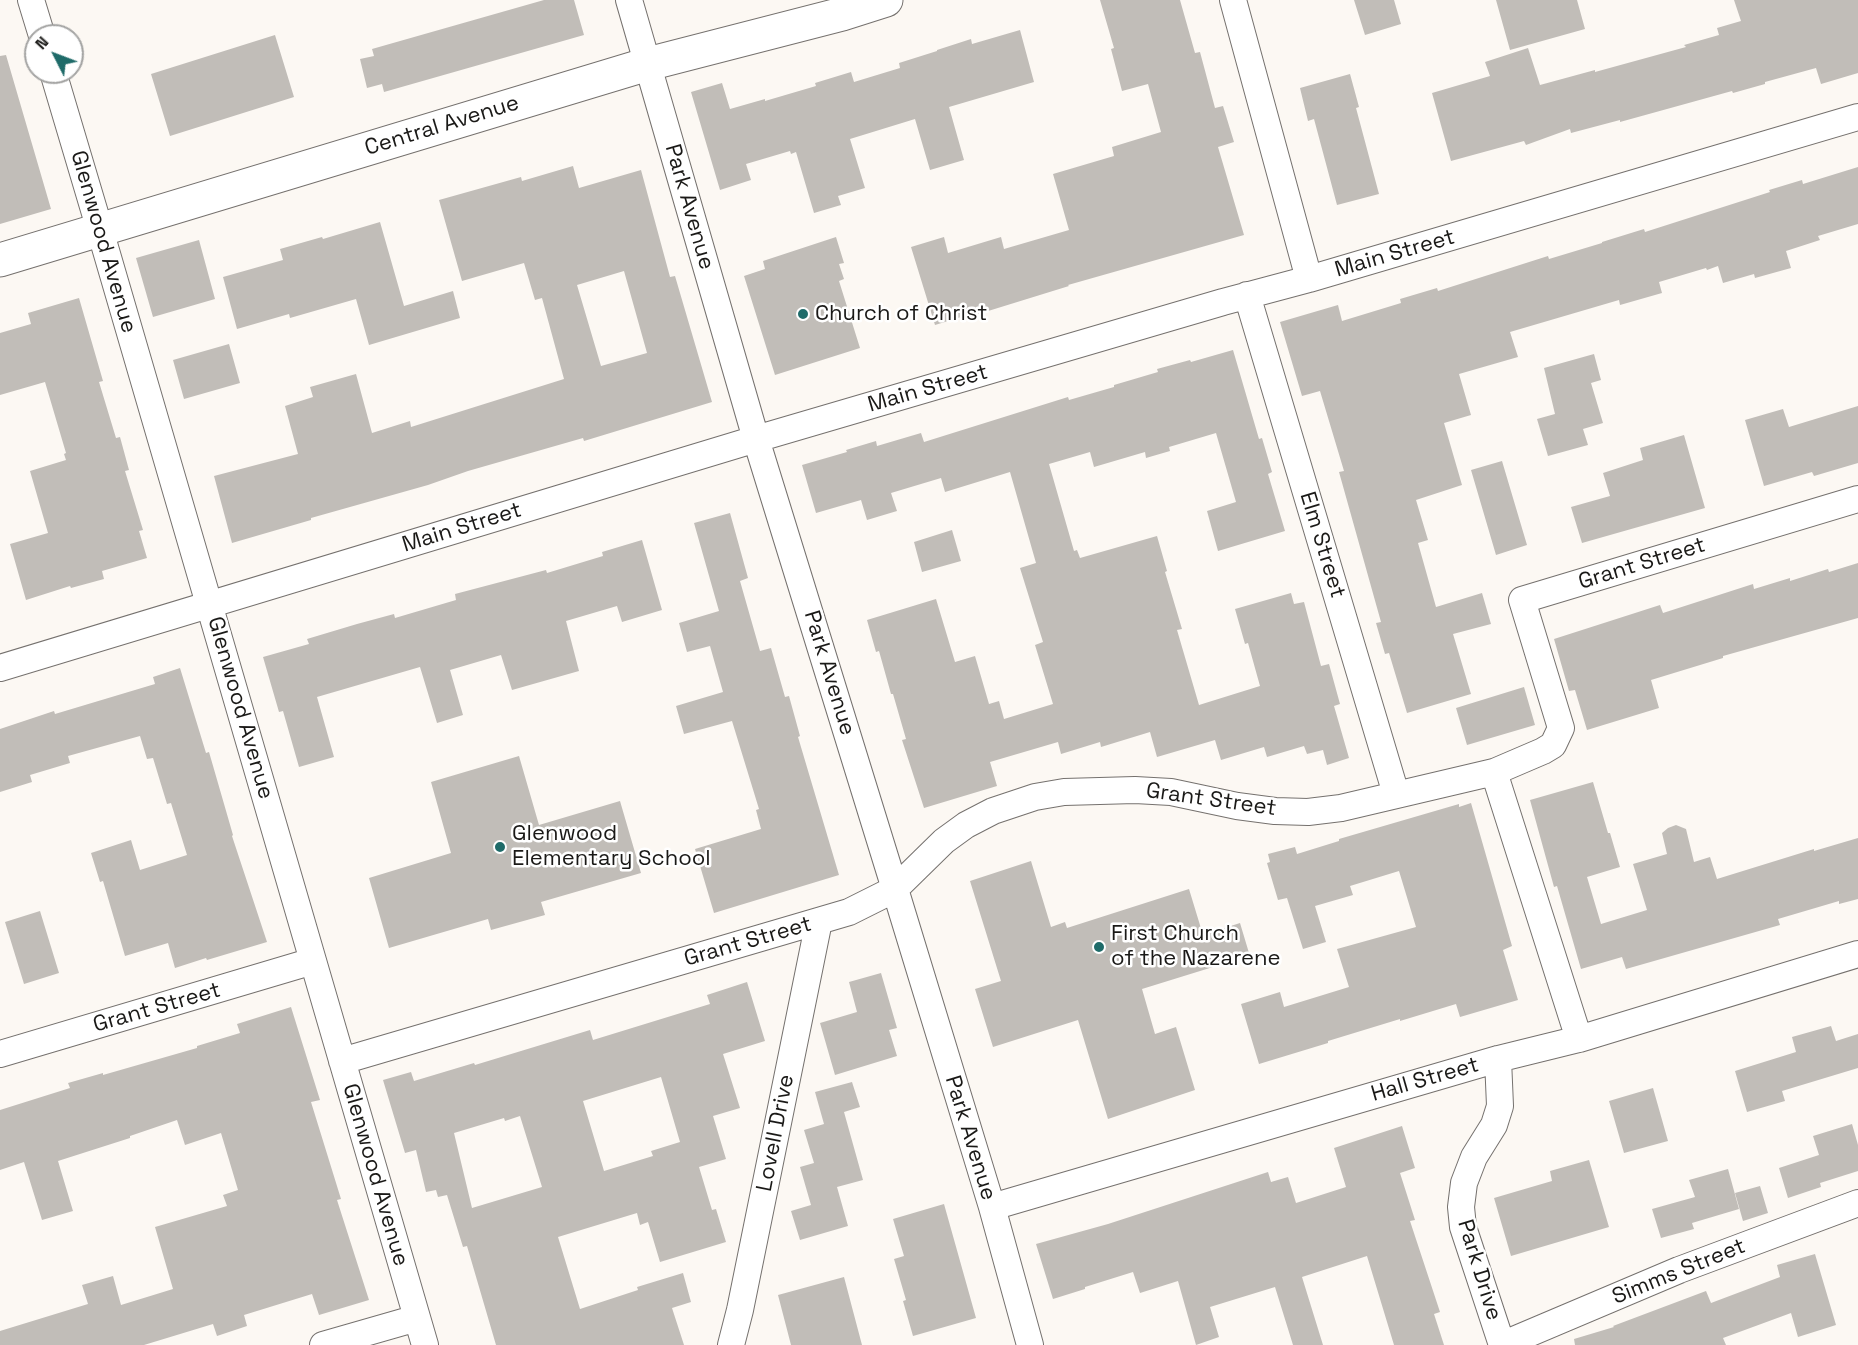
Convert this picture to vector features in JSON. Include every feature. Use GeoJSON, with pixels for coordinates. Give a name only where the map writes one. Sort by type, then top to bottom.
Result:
{"type":"FeatureCollection","features":[{"type":"Feature","properties":{"kind":"street"},"geometry":{"type":"LineString","coordinates":[[31,0],[38,24]]}},
{"type":"Feature","properties":{"kind":"street","name":"Park Avenue"},"geometry":{"type":"LineString","coordinates":[[629,0],[756,439],[992,1208],[1030,1345]]}},
{"type":"Feature","properties":{"kind":"street","name":"Central Avenue"},"geometry":{"type":"LineString","coordinates":[[0,260],[648,64],[842,14],[886,0]]}},
{"type":"Feature","properties":{"kind":"street"},"geometry":{"type":"LineString","coordinates":[[1233,0],[1309,279]]}},
{"type":"Feature","properties":{"kind":"street","name":"Glenwood Avenue"},"geometry":{"type":"LineString","coordinates":[[56,84],[210,604],[425,1345]]}},
{"type":"Feature","properties":{"kind":"street","name":"Main Street"},"geometry":{"type":"LineString","coordinates":[[0,668],[756,439],[1858,117]]}},
{"type":"Feature","properties":{"kind":"street","name":"Elm Street"},"geometry":{"type":"LineString","coordinates":[[1247,295],[1396,794]]}},
{"type":"Feature","properties":{"kind":"street","name":"Grant Street"},"geometry":{"type":"LineString","coordinates":[[342,1061],[849,912],[895,889],[944,841],[966,825],[993,811],[1035,797],[1064,792],[1135,790],[1171,792],[1237,806],[1275,811],[1308,812],[1341,808],[1494,772],[1543,751],[1552,745],[1561,728],[1522,600],[1858,499]]}},
{"type":"Feature","properties":{"kind":"street"},"geometry":{"type":"LineString","coordinates":[[1494,772],[1580,1039]]}},
{"type":"Feature","properties":{"kind":"street","name":"Lovell Drive"},"geometry":{"type":"LineString","coordinates":[[731,1345],[819,921]]}},
{"type":"Feature","properties":{"kind":"street","name":"Hall Street"},"geometry":{"type":"LineString","coordinates":[[992,1208],[1498,1059],[1580,1039],[1858,954]]}},
{"type":"Feature","properties":{"kind":"street","name":"Grant Street"},"geometry":{"type":"LineString","coordinates":[[0,1054],[313,962]]}},
{"type":"Feature","properties":{"kind":"street","name":"Park Drive"},"geometry":{"type":"LineString","coordinates":[[1498,1059],[1500,1106],[1494,1125],[1474,1156],[1464,1183],[1461,1207],[1463,1227],[1502,1345]]}},
{"type":"Feature","properties":{"kind":"street","name":"Simms Street"},"geometry":{"type":"LineString","coordinates":[[1502,1345],[1679,1270],[1858,1203]]}},
{"type":"Feature","properties":{"kind":"street"},"geometry":{"type":"LineString","coordinates":[[323,1345],[417,1318]]}},
{"type":"Feature","properties":{"kind":"building"},"geometry":{"type":"Polygon","coordinates":[[[544,0],[574,0],[584,35],[384,92],[382,84],[367,88],[360,59],[374,56],[372,49],[544,0]]]}},
{"type":"Feature","properties":{"kind":"building"},"geometry":{"type":"Polygon","coordinates":[[[1100,0],[1180,0],[1195,53],[1200,52],[1215,108],[1223,106],[1234,142],[1218,147],[1244,235],[935,325],[911,247],[944,237],[948,253],[1001,237],[1004,249],[1069,230],[1053,174],[1114,156],[1112,147],[1161,132],[1148,84],[1122,91],[1111,49],[1114,48],[1100,0]]]}},
{"type":"Feature","properties":{"kind":"building"},"geometry":{"type":"Polygon","coordinates":[[[1354,0],[1394,0],[1401,24],[1365,35],[1354,0]]]}},
{"type":"Feature","properties":{"kind":"building"},"geometry":{"type":"Polygon","coordinates":[[[1496,0],[1577,0],[1585,29],[1510,50],[1496,0]]]}},
{"type":"Feature","properties":{"kind":"building"},"geometry":{"type":"Polygon","coordinates":[[[1734,0],[1858,0],[1858,73],[1821,84],[1816,68],[1733,93],[1732,91],[1620,122],[1620,120],[1571,133],[1570,129],[1526,145],[1524,141],[1451,161],[1432,93],[1490,76],[1485,62],[1528,48],[1540,85],[1595,70],[1595,72],[1686,47],[1684,45],[1719,35],[1717,28],[1741,21],[1734,0]]]}},
{"type":"Feature","properties":{"kind":"building"},"geometry":{"type":"Polygon","coordinates":[[[1020,30],[1034,82],[949,107],[964,160],[930,170],[915,119],[850,139],[865,188],[838,196],[841,205],[814,213],[796,152],[791,154],[790,151],[746,164],[751,180],[720,190],[691,92],[722,83],[730,109],[816,86],[815,83],[851,72],[854,82],[900,68],[899,63],[971,39],[972,44],[1020,30]]]}},
{"type":"Feature","properties":{"kind":"building"},"geometry":{"type":"Polygon","coordinates":[[[275,35],[294,97],[170,136],[151,74],[275,35]]]}},
{"type":"Feature","properties":{"kind":"building"},"geometry":{"type":"Polygon","coordinates":[[[6,55],[51,209],[0,224],[0,56],[6,55]]]}},
{"type":"Feature","properties":{"kind":"building"},"geometry":{"type":"Polygon","coordinates":[[[1350,74],[1359,107],[1356,108],[1379,194],[1337,205],[1314,119],[1308,121],[1300,88],[1350,74]]]}},
{"type":"Feature","properties":{"kind":"building"},"geometry":{"type":"Polygon","coordinates":[[[573,166],[579,188],[641,170],[670,277],[675,276],[712,402],[584,441],[583,438],[468,471],[232,543],[214,476],[298,454],[285,406],[313,397],[310,387],[356,374],[372,433],[410,421],[411,427],[564,379],[542,298],[535,300],[524,263],[462,281],[439,200],[521,177],[522,181],[573,166]],[[624,271],[577,285],[601,366],[647,353],[624,271]]]}},
{"type":"Feature","properties":{"kind":"building"},"geometry":{"type":"Polygon","coordinates":[[[1858,167],[1858,224],[1818,236],[1820,240],[1786,251],[1791,268],[1755,278],[1754,274],[1723,283],[1718,266],[1659,282],[1662,293],[1620,305],[1619,300],[1510,332],[1518,357],[1459,374],[1471,415],[1444,423],[1462,485],[1416,500],[1428,540],[1418,543],[1436,607],[1482,593],[1491,624],[1453,634],[1471,694],[1407,713],[1389,653],[1385,654],[1376,623],[1381,622],[1339,472],[1344,471],[1320,391],[1302,396],[1280,322],[1338,305],[1342,321],[1401,303],[1400,299],[1437,288],[1438,291],[1548,256],[1549,259],[1644,229],[1645,232],[1770,192],[1769,190],[1802,180],[1803,184],[1858,167]]]}},
{"type":"Feature","properties":{"kind":"building"},"geometry":{"type":"Polygon","coordinates":[[[380,222],[404,306],[453,291],[460,318],[369,345],[356,299],[290,318],[289,314],[237,329],[223,277],[283,260],[280,249],[380,222]]]}},
{"type":"Feature","properties":{"kind":"building","name":"Church of Christ"},"geometry":{"type":"Polygon","coordinates":[[[836,237],[844,263],[839,264],[844,279],[839,281],[860,348],[775,375],[744,276],[765,269],[763,261],[836,237]]]}},
{"type":"Feature","properties":{"kind":"building"},"geometry":{"type":"Polygon","coordinates":[[[199,240],[215,299],[153,317],[136,258],[199,240]]]}},
{"type":"Feature","properties":{"kind":"building"},"geometry":{"type":"Polygon","coordinates":[[[79,298],[103,381],[99,382],[116,438],[120,437],[129,470],[125,471],[143,530],[139,531],[147,558],[102,571],[104,579],[71,588],[70,586],[26,600],[10,544],[48,533],[30,471],[66,460],[64,454],[66,453],[45,382],[0,395],[0,333],[31,324],[28,313],[79,298]]]}},
{"type":"Feature","properties":{"kind":"building"},"geometry":{"type":"Polygon","coordinates":[[[229,344],[240,383],[184,399],[173,360],[229,344]]]}},
{"type":"Feature","properties":{"kind":"building"},"geometry":{"type":"Polygon","coordinates":[[[1233,350],[1259,439],[1262,438],[1272,472],[1268,474],[1285,531],[1218,551],[1207,511],[1236,502],[1216,433],[1169,447],[1170,451],[1146,458],[1145,452],[1094,467],[1090,452],[1049,464],[1074,551],[1077,550],[1080,558],[1157,536],[1182,629],[1177,630],[1199,705],[1260,686],[1248,643],[1245,644],[1235,609],[1291,593],[1294,604],[1304,602],[1321,666],[1329,664],[1340,704],[1334,706],[1349,758],[1327,765],[1323,750],[1307,754],[1304,746],[1267,757],[1264,747],[1221,760],[1215,740],[1157,757],[1150,732],[1101,747],[1100,742],[1061,754],[1058,742],[990,762],[997,786],[924,808],[902,740],[906,739],[893,694],[891,694],[879,651],[876,652],[867,620],[936,599],[955,662],[975,656],[989,704],[999,701],[1004,719],[1053,704],[1035,645],[1043,642],[1020,568],[1036,563],[1010,472],[945,492],[941,478],[891,493],[897,511],[867,520],[861,500],[816,513],[802,465],[876,441],[877,446],[921,433],[924,442],[1068,397],[1069,400],[1114,387],[1114,385],[1158,372],[1157,369],[1233,350]]]}},
{"type":"Feature","properties":{"kind":"building"},"geometry":{"type":"Polygon","coordinates":[[[1594,354],[1601,380],[1591,383],[1603,423],[1583,429],[1588,445],[1548,456],[1537,419],[1555,414],[1544,368],[1594,354]]]}},
{"type":"Feature","properties":{"kind":"building"},"geometry":{"type":"Polygon","coordinates":[[[1858,406],[1858,463],[1814,476],[1812,472],[1764,486],[1745,420],[1783,409],[1789,427],[1858,406]]]}},
{"type":"Feature","properties":{"kind":"building"},"geometry":{"type":"Polygon","coordinates":[[[1684,435],[1705,508],[1582,543],[1571,507],[1610,496],[1603,473],[1643,460],[1640,448],[1684,435]]]}},
{"type":"Feature","properties":{"kind":"building"},"geometry":{"type":"Polygon","coordinates":[[[1502,461],[1527,545],[1496,555],[1471,470],[1502,461]]]}},
{"type":"Feature","properties":{"kind":"building"},"geometry":{"type":"Polygon","coordinates":[[[730,513],[748,578],[740,581],[760,651],[771,648],[785,697],[789,696],[800,736],[798,737],[839,875],[714,913],[695,849],[761,829],[756,810],[759,809],[732,721],[684,734],[676,706],[723,692],[710,646],[687,652],[679,623],[719,611],[694,523],[730,513]]]}},
{"type":"Feature","properties":{"kind":"building"},"geometry":{"type":"Polygon","coordinates":[[[952,530],[961,561],[922,572],[914,542],[952,530]]]}},
{"type":"Feature","properties":{"kind":"building"},"geometry":{"type":"Polygon","coordinates":[[[642,540],[662,610],[622,622],[617,606],[566,621],[579,671],[512,690],[501,655],[450,670],[463,715],[437,723],[420,667],[317,697],[334,757],[299,767],[283,711],[279,712],[263,657],[309,644],[307,639],[394,614],[395,618],[456,600],[455,594],[546,570],[547,573],[603,556],[602,552],[642,540]]]}},
{"type":"Feature","properties":{"kind":"building"},"geometry":{"type":"Polygon","coordinates":[[[1858,563],[1858,618],[1723,656],[1723,658],[1651,680],[1659,708],[1587,730],[1575,690],[1569,691],[1554,639],[1660,605],[1663,613],[1753,584],[1754,589],[1790,578],[1790,581],[1828,569],[1829,572],[1858,563]]]}},
{"type":"Feature","properties":{"kind":"building"},"geometry":{"type":"Polygon","coordinates":[[[180,668],[206,753],[209,752],[232,836],[267,942],[175,968],[168,943],[125,956],[103,881],[100,882],[91,853],[131,840],[140,870],[187,855],[171,803],[167,804],[153,758],[147,759],[140,736],[68,756],[70,763],[30,775],[32,782],[0,792],[0,729],[54,711],[55,714],[155,684],[153,677],[180,668]]]}},
{"type":"Feature","properties":{"kind":"building"},"geometry":{"type":"Polygon","coordinates":[[[1524,687],[1535,725],[1467,745],[1456,708],[1524,687]]]}},
{"type":"Feature","properties":{"kind":"building"},"geometry":{"type":"Polygon","coordinates":[[[519,756],[539,825],[620,801],[641,873],[541,902],[545,915],[491,930],[488,919],[389,948],[369,878],[451,853],[431,782],[519,756]]]}},
{"type":"Feature","properties":{"kind":"building"},"geometry":{"type":"Polygon","coordinates":[[[1593,782],[1620,867],[1587,877],[1601,924],[1647,910],[1633,864],[1667,854],[1662,833],[1676,825],[1686,829],[1694,862],[1710,857],[1717,879],[1858,838],[1858,899],[1839,904],[1839,901],[1778,919],[1780,925],[1626,969],[1622,957],[1581,969],[1557,886],[1554,887],[1530,800],[1593,782]]]}},
{"type":"Feature","properties":{"kind":"building"},"geometry":{"type":"Polygon","coordinates":[[[1471,803],[1512,946],[1503,950],[1518,1000],[1460,1017],[1456,1004],[1400,1021],[1400,1019],[1259,1064],[1241,1004],[1280,992],[1284,1007],[1349,987],[1337,949],[1416,927],[1399,871],[1350,886],[1353,895],[1315,906],[1326,942],[1303,949],[1287,898],[1278,900],[1267,863],[1270,862],[1268,854],[1295,847],[1297,854],[1339,841],[1339,839],[1459,804],[1459,807],[1471,803]]]}},
{"type":"Feature","properties":{"kind":"building","name":"First Church of the Nazarene"},"geometry":{"type":"Polygon","coordinates":[[[1031,861],[1051,927],[1065,922],[1067,928],[1189,889],[1203,935],[1240,923],[1249,953],[1142,989],[1155,1034],[1176,1027],[1195,1090],[1108,1119],[1078,1020],[993,1047],[975,989],[1001,981],[970,881],[1031,861]]]}},
{"type":"Feature","properties":{"kind":"building"},"geometry":{"type":"Polygon","coordinates":[[[40,911],[59,973],[24,984],[5,922],[40,911]]]}},
{"type":"Feature","properties":{"kind":"building"},"geometry":{"type":"Polygon","coordinates":[[[881,973],[897,1028],[889,1030],[897,1056],[835,1075],[820,1023],[857,1012],[849,982],[881,973]]]}},
{"type":"Feature","properties":{"kind":"building"},"geometry":{"type":"Polygon","coordinates":[[[747,982],[765,1041],[723,1054],[740,1108],[713,1116],[726,1159],[699,1167],[712,1210],[716,1209],[726,1242],[660,1262],[648,1222],[640,1225],[637,1213],[558,1237],[580,1309],[638,1290],[637,1287],[683,1273],[691,1302],[672,1308],[684,1345],[496,1345],[467,1246],[463,1247],[447,1195],[438,1197],[436,1190],[426,1192],[416,1150],[405,1153],[383,1080],[411,1072],[414,1081],[590,1030],[593,1040],[710,1004],[707,995],[747,982]],[[661,1077],[583,1101],[604,1171],[653,1156],[651,1151],[680,1142],[661,1077]],[[520,1116],[505,1121],[504,1118],[454,1133],[472,1208],[542,1187],[520,1116]]]}},
{"type":"Feature","properties":{"kind":"building"},"geometry":{"type":"Polygon","coordinates":[[[291,1007],[320,1100],[311,1102],[341,1199],[337,1200],[369,1300],[319,1315],[312,1294],[244,1315],[247,1326],[217,1336],[213,1324],[144,1345],[0,1345],[0,1331],[88,1304],[82,1285],[113,1276],[121,1305],[173,1289],[155,1227],[227,1206],[223,1195],[238,1190],[221,1133],[185,1145],[177,1120],[58,1161],[73,1211],[42,1220],[24,1162],[0,1170],[0,1110],[70,1088],[68,1083],[197,1048],[197,1046],[240,1033],[237,1024],[291,1007]]]}},
{"type":"Feature","properties":{"kind":"building"},"geometry":{"type":"Polygon","coordinates":[[[1831,1026],[1836,1041],[1858,1034],[1858,1068],[1782,1091],[1785,1101],[1747,1112],[1735,1071],[1796,1052],[1792,1037],[1831,1026]]]}},
{"type":"Feature","properties":{"kind":"building"},"geometry":{"type":"Polygon","coordinates":[[[852,1082],[860,1107],[844,1112],[863,1180],[837,1187],[848,1226],[800,1240],[791,1211],[811,1205],[800,1167],[814,1163],[804,1130],[824,1124],[815,1092],[852,1082]]]}},
{"type":"Feature","properties":{"kind":"building"},"geometry":{"type":"Polygon","coordinates":[[[1653,1088],[1668,1141],[1624,1153],[1609,1101],[1653,1088]]]}},
{"type":"Feature","properties":{"kind":"building"},"geometry":{"type":"Polygon","coordinates":[[[1852,1124],[1858,1145],[1858,1171],[1820,1183],[1821,1187],[1788,1198],[1779,1168],[1819,1155],[1813,1136],[1852,1124]]]}},
{"type":"Feature","properties":{"kind":"building"},"geometry":{"type":"Polygon","coordinates":[[[1402,1126],[1415,1168],[1400,1173],[1415,1220],[1410,1221],[1440,1312],[1434,1314],[1444,1345],[1394,1345],[1367,1256],[1302,1277],[1323,1345],[1293,1345],[1275,1287],[1210,1307],[1219,1337],[1196,1345],[1178,1281],[1140,1293],[1133,1272],[1053,1299],[1036,1244],[1108,1224],[1268,1172],[1271,1182],[1288,1177],[1296,1203],[1346,1187],[1334,1148],[1402,1126]]]}},
{"type":"Feature","properties":{"kind":"building"},"geometry":{"type":"Polygon","coordinates":[[[1589,1160],[1609,1227],[1511,1256],[1494,1198],[1552,1181],[1550,1171],[1589,1160]]]}},
{"type":"Feature","properties":{"kind":"building"},"geometry":{"type":"Polygon","coordinates":[[[1728,1169],[1739,1209],[1692,1223],[1694,1229],[1661,1238],[1652,1209],[1695,1197],[1689,1180],[1728,1169]]]}},
{"type":"Feature","properties":{"kind":"building"},"geometry":{"type":"Polygon","coordinates":[[[1760,1186],[1768,1213],[1743,1221],[1735,1193],[1760,1186]]]}},
{"type":"Feature","properties":{"kind":"building"},"geometry":{"type":"Polygon","coordinates":[[[944,1204],[976,1318],[913,1336],[903,1301],[906,1300],[894,1259],[904,1256],[893,1219],[944,1204]]]}},
{"type":"Feature","properties":{"kind":"building"},"geometry":{"type":"Polygon","coordinates":[[[1815,1254],[1836,1325],[1798,1337],[1791,1313],[1723,1338],[1726,1345],[1575,1345],[1574,1339],[1614,1327],[1706,1291],[1711,1303],[1780,1277],[1777,1265],[1815,1254]]]}},
{"type":"Feature","properties":{"kind":"building"},"geometry":{"type":"Polygon","coordinates":[[[844,1277],[862,1345],[791,1345],[778,1295],[844,1277]]]}},
{"type":"Feature","properties":{"kind":"place","name":"Church of Christ"},"geometry":{"type":"Point","coordinates":[803,314]}},
{"type":"Feature","properties":{"kind":"place","name":"Glenwood Elementary School"},"geometry":{"type":"Point","coordinates":[500,847]}},
{"type":"Feature","properties":{"kind":"place","name":"First Church of the Nazarene"},"geometry":{"type":"Point","coordinates":[1099,947]}}]}
